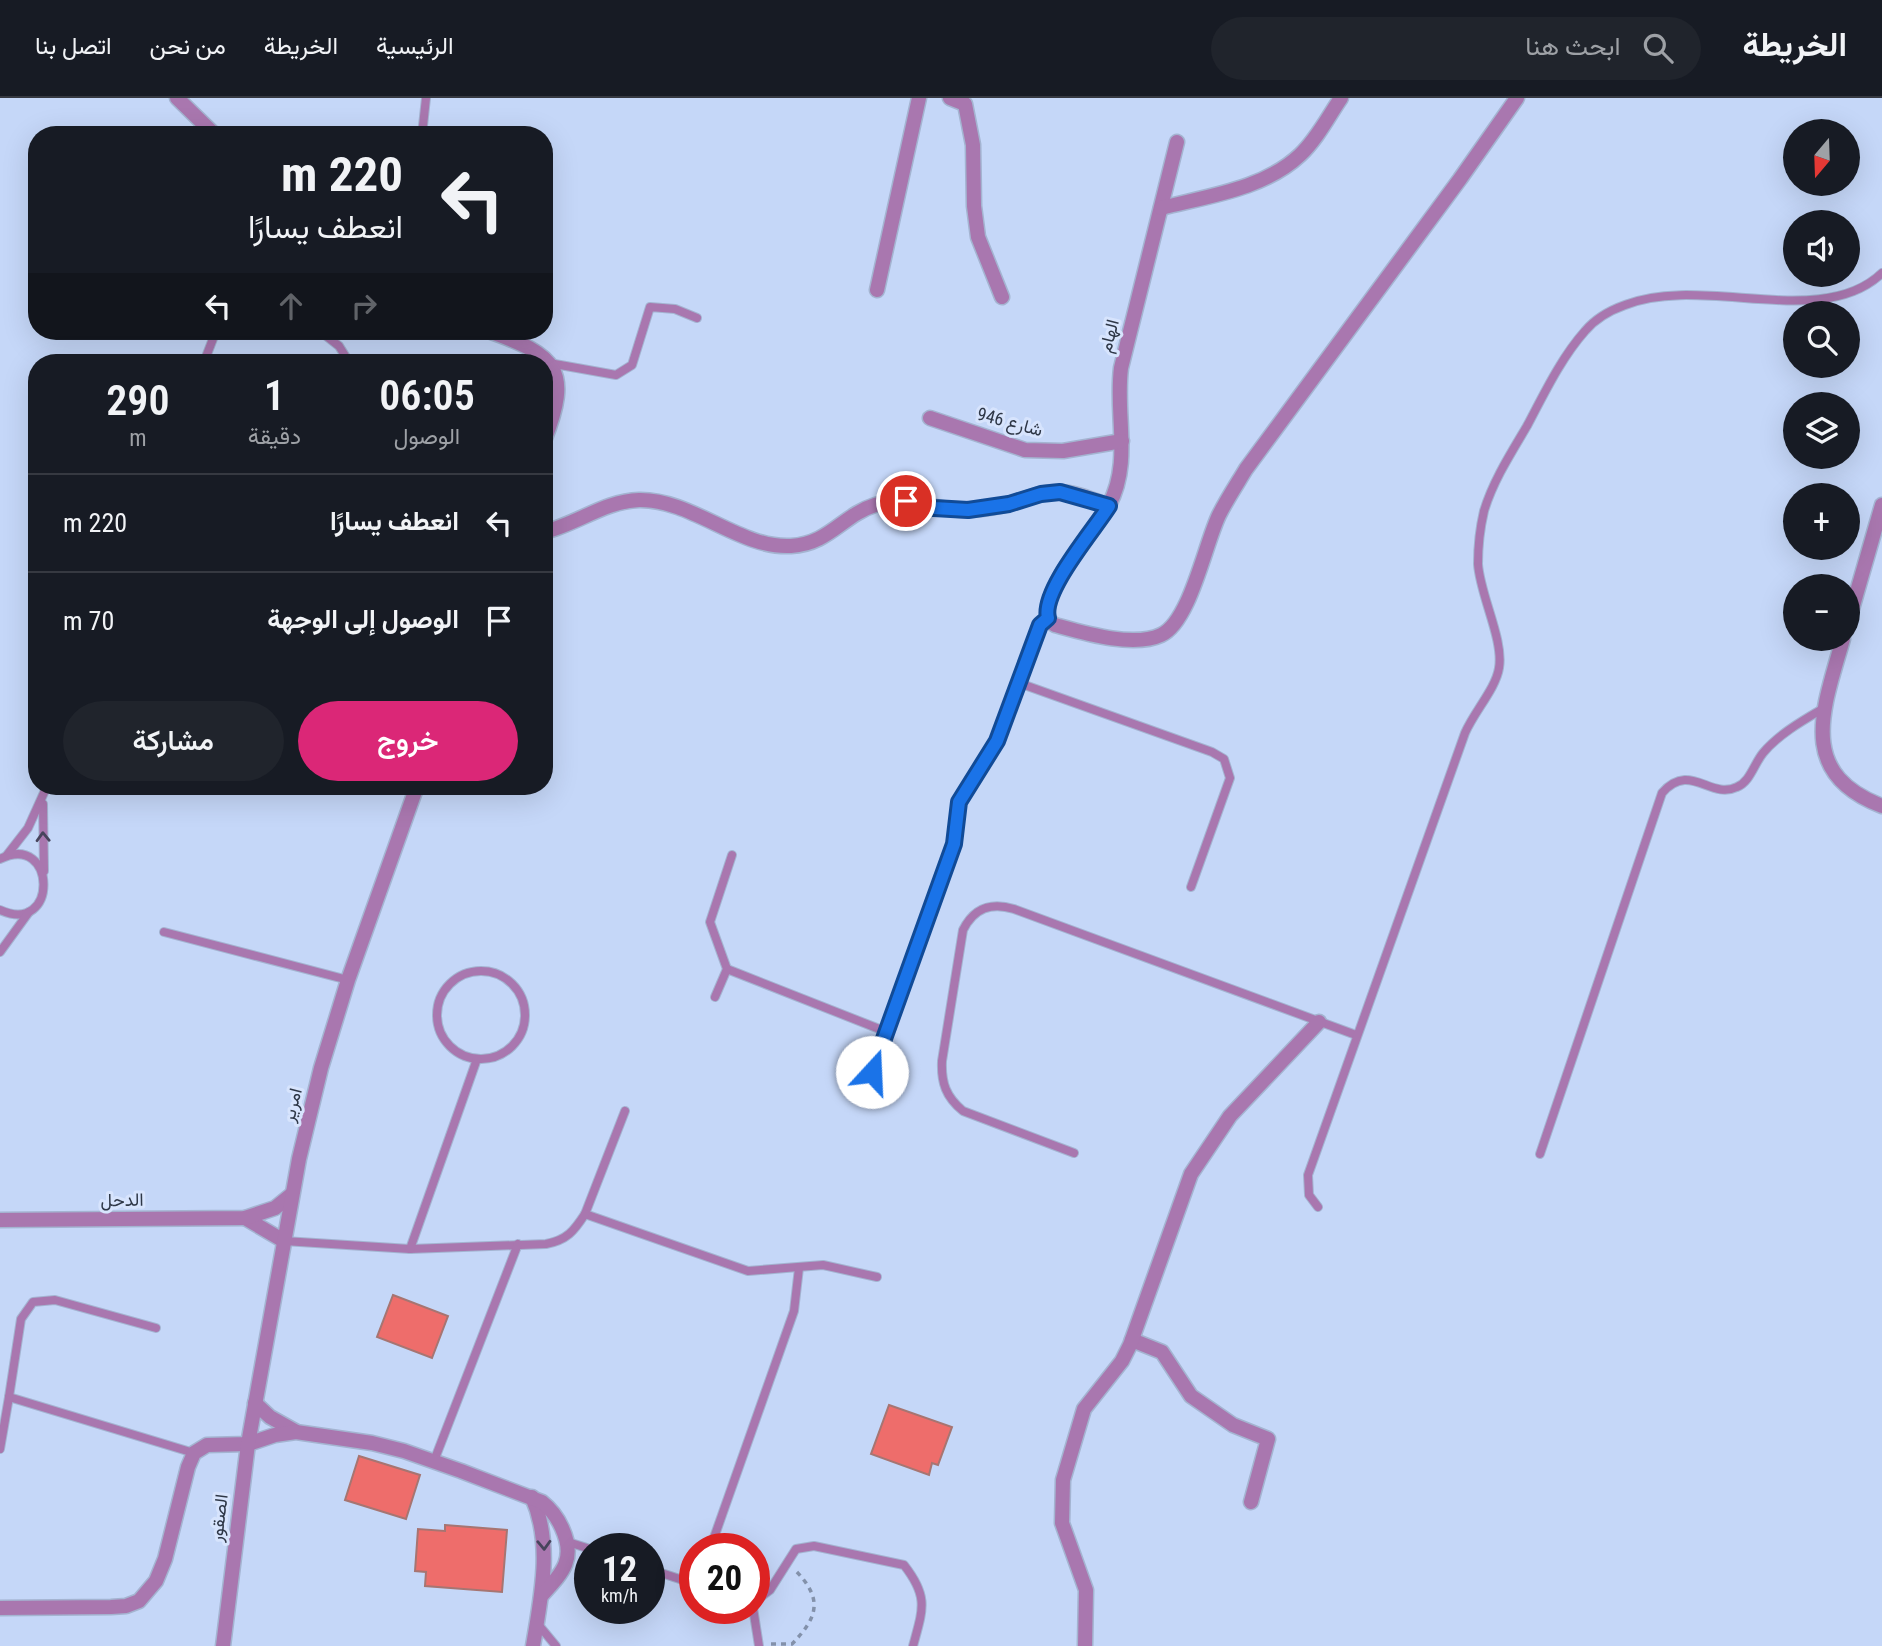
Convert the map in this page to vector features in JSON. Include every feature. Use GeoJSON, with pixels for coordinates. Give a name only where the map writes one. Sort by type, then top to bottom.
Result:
{"type":"FeatureCollection","features":[{"type":"Feature","properties":{"kind":"street"},"geometry":{"type":"LineString","coordinates":[[177,98],[206,126]]}},
{"type":"Feature","properties":{"kind":"street"},"geometry":{"type":"LineString","coordinates":[[877,290],[919,98]]}},
{"type":"Feature","properties":{"kind":"street"},"geometry":{"type":"LineString","coordinates":[[950,98],[969,101],[978,237],[1002,297]]}},
{"type":"Feature","properties":{"kind":"street"},"geometry":{"type":"LineString","coordinates":[[1161,208],[1260,181],[1275,174],[1302,154],[1341,98]]}},
{"type":"Feature","properties":{"kind":"street"},"geometry":{"type":"LineString","coordinates":[[1048,618],[1052,624],[1065,628],[1127,639],[1154,638],[1174,625],[1180,618],[1220,514],[1246,469],[1446,199],[1517,98]]}},
{"type":"Feature","properties":{"kind":"street","name":"الهام"},"geometry":{"type":"LineString","coordinates":[[1048,618],[1047,610],[1065,568],[1109,506],[1120,474],[1122,441],[1118,405],[1121,368],[1177,142]]}},
{"type":"Feature","properties":{"kind":"street"},"geometry":{"type":"LineString","coordinates":[[512,340],[526,345],[538,354]]}},
{"type":"Feature","properties":{"kind":"street"},"geometry":{"type":"LineString","coordinates":[[553,374],[559,390],[553,417]]}},
{"type":"Feature","properties":{"kind":"street","name":"شارع 946"},"geometry":{"type":"LineString","coordinates":[[930,418],[1025,450],[1063,451],[1122,441]]}},
{"type":"Feature","properties":{"kind":"street"},"geometry":{"type":"LineString","coordinates":[[553,529],[617,504],[641,500],[668,504],[759,541],[789,546],[816,541],[860,512],[886,502],[906,501],[934,508],[968,510],[1060,492],[1109,506]]}},
{"type":"Feature","properties":{"kind":"street"},"geometry":{"type":"LineString","coordinates":[[1860,581],[1882,505]]}},
{"type":"Feature","properties":{"kind":"street"},"geometry":{"type":"LineString","coordinates":[[1840,651],[1824,708],[1822,738],[1830,767],[1843,783],[1859,796],[1882,806]]}},
{"type":"Feature","properties":{"kind":"street","name":"امرير"},"geometry":{"type":"LineString","coordinates":[[248,1444],[292,1195],[321,1068],[348,980],[414,795]]}},
{"type":"Feature","properties":{"kind":"street"},"geometry":{"type":"LineString","coordinates":[[1085,1646],[1086,1590],[1062,1523],[1063,1480],[1084,1409],[1122,1360],[1132,1340],[1191,1174],[1230,1116],[1319,1022]]}},
{"type":"Feature","properties":{"kind":"street"},"geometry":{"type":"LineString","coordinates":[[244,1218],[275,1208],[292,1195]]}},
{"type":"Feature","properties":{"kind":"street"},"geometry":{"type":"LineString","coordinates":[[244,1218],[284,1241]]}},
{"type":"Feature","properties":{"kind":"street","name":"الدحل"},"geometry":{"type":"LineString","coordinates":[[0,1220],[244,1218]]}},
{"type":"Feature","properties":{"kind":"street"},"geometry":{"type":"LineString","coordinates":[[1132,1340],[1162,1352],[1191,1396],[1233,1425],[1268,1439],[1251,1503]]}},
{"type":"Feature","properties":{"kind":"street"},"geometry":{"type":"LineString","coordinates":[[255,1403],[270,1417],[296,1432]]}},
{"type":"Feature","properties":{"kind":"street"},"geometry":{"type":"LineString","coordinates":[[0,1608],[111,1607],[126,1606],[139,1601],[150,1591],[161,1571],[185,1476],[194,1453],[207,1446],[248,1444],[275,1434],[296,1432],[372,1443],[434,1461],[532,1497],[555,1515],[568,1542],[568,1560],[542,1595]]}},
{"type":"Feature","properties":{"kind":"street","name":"الصقور"},"geometry":{"type":"LineString","coordinates":[[222,1646],[248,1444]]}},
{"type":"Feature","properties":{"kind":"street"},"geometry":{"type":"LineString","coordinates":[[532,1497],[543,1533],[542,1595],[533,1646]]}},
{"type":"Feature","properties":{"kind":"lane"},"geometry":{"type":"LineString","coordinates":[[423,126],[426,98]]}},
{"type":"Feature","properties":{"kind":"lane"},"geometry":{"type":"LineString","coordinates":[[1318,1207],[1309,1195],[1307,1181],[1356,1035],[1465,733],[1492,686],[1499,667],[1499,649],[1478,565],[1484,512],[1497,479],[1553,378],[1575,344],[1597,320],[1639,299],[1676,295],[1827,300],[1857,291],[1882,273]]}},
{"type":"Feature","properties":{"kind":"lane"},"geometry":{"type":"LineString","coordinates":[[553,364],[616,375],[632,365],[650,307],[675,309],[697,318]]}},
{"type":"Feature","properties":{"kind":"lane"},"geometry":{"type":"LineString","coordinates":[[331,340],[344,354]]}},
{"type":"Feature","properties":{"kind":"lane"},"geometry":{"type":"LineString","coordinates":[[872,1072],[954,844],[962,794],[997,741],[1040,625],[1048,618]]}},
{"type":"Feature","properties":{"kind":"lane"},"geometry":{"type":"LineString","coordinates":[[1019,683],[1212,752],[1224,759],[1230,778],[1191,887]]}},
{"type":"Feature","properties":{"kind":"lane"},"geometry":{"type":"LineString","coordinates":[[1540,1154],[1662,793],[1675,782],[1683,780],[1721,790],[1736,788],[1747,779],[1762,754],[1776,740],[1824,708]]}},
{"type":"Feature","properties":{"kind":"lane"},"geometry":{"type":"LineString","coordinates":[[2,858],[28,828],[43,797]]}},
{"type":"Feature","properties":{"kind":"lane"},"geometry":{"type":"LineString","coordinates":[[0,951],[30,910],[41,900],[44,878],[43,797]]}},
{"type":"Feature","properties":{"kind":"lane"},"geometry":{"type":"LineString","coordinates":[[715,997],[727,969],[710,922],[732,855]]}},
{"type":"Feature","properties":{"kind":"lane"},"geometry":{"type":"LineString","coordinates":[[2,858],[26,856],[41,869],[44,878]]}},
{"type":"Feature","properties":{"kind":"lane"},"geometry":{"type":"LineString","coordinates":[[1074,1153],[963,1111],[952,1102],[945,1089],[942,1061],[963,930],[978,910],[990,906],[1014,909],[1356,1035]]}},
{"type":"Feature","properties":{"kind":"lane"},"geometry":{"type":"LineString","coordinates":[[0,910],[11,914],[30,910]]}},
{"type":"Feature","properties":{"kind":"lane"},"geometry":{"type":"LineString","coordinates":[[164,932],[348,980]]}},
{"type":"Feature","properties":{"kind":"lane"},"geometry":{"type":"LineString","coordinates":[[727,969],[887,1032]]}},
{"type":"Feature","properties":{"kind":"lane"},"geometry":{"type":"LineString","coordinates":[[472,971],[498,973],[518,989],[526,1013],[520,1037],[502,1055],[477,1059],[454,1050],[439,1030],[438,1004],[450,982],[472,971]]}},
{"type":"Feature","properties":{"kind":"lane"},"geometry":{"type":"LineString","coordinates":[[410,1249],[477,1059]]}},
{"type":"Feature","properties":{"kind":"lane"},"geometry":{"type":"LineString","coordinates":[[284,1241],[410,1249],[563,1241],[585,1214],[625,1111]]}},
{"type":"Feature","properties":{"kind":"lane"},"geometry":{"type":"LineString","coordinates":[[585,1214],[748,1271],[823,1265],[877,1278]]}},
{"type":"Feature","properties":{"kind":"lane"},"geometry":{"type":"LineString","coordinates":[[434,1461],[518,1244]]}},
{"type":"Feature","properties":{"kind":"lane"},"geometry":{"type":"LineString","coordinates":[[716,1533],[794,1311],[799,1268]]}},
{"type":"Feature","properties":{"kind":"lane"},"geometry":{"type":"LineString","coordinates":[[0,1449],[21,1319],[33,1302],[55,1300],[156,1328]]}},
{"type":"Feature","properties":{"kind":"lane"},"geometry":{"type":"LineString","coordinates":[[9,1397],[194,1453]]}},
{"type":"Feature","properties":{"kind":"lane"},"geometry":{"type":"LineString","coordinates":[[568,1542],[574,1544]]}},
{"type":"Feature","properties":{"kind":"lane"},"geometry":{"type":"LineString","coordinates":[[770,1590],[796,1549],[814,1546],[904,1565],[920,1586],[922,1613],[913,1646]]}},
{"type":"Feature","properties":{"kind":"lane"},"geometry":{"type":"LineString","coordinates":[[537,1623],[556,1646]]}},
{"type":"Feature","properties":{"kind":"lane"},"geometry":{"type":"LineString","coordinates":[[755,1624],[758,1645]]}},
{"type":"Feature","properties":{"kind":"path"},"geometry":{"type":"LineString","coordinates":[[758,1645],[792,1644],[808,1627],[815,1611],[814,1598],[807,1583],[788,1562]]}},
{"type":"Feature","properties":{"kind":"building"},"geometry":{"type":"Polygon","coordinates":[[[393,1295],[448,1316],[432,1358],[377,1337],[393,1295]]]}},
{"type":"Feature","properties":{"kind":"building"},"geometry":{"type":"Polygon","coordinates":[[[889,1405],[952,1427],[938,1465],[932,1463],[929,1475],[871,1454],[889,1405]]]}},
{"type":"Feature","properties":{"kind":"building"},"geometry":{"type":"Polygon","coordinates":[[[359,1456],[420,1475],[406,1519],[345,1500],[359,1456]]]}},
{"type":"Feature","properties":{"kind":"building"},"geometry":{"type":"Polygon","coordinates":[[[445,1525],[507,1530],[502,1592],[425,1586],[426,1572],[415,1571],[418,1529],[445,1531],[445,1525]]]}},
{"type":"Feature","properties":{"kind":"route"},"geometry":{"type":"LineString","coordinates":[[872,1072],[954,844],[962,794],[997,741],[1040,625],[1048,618],[1047,610],[1065,568],[1109,506],[1060,492],[968,510],[934,508],[906,501]]}}]}
